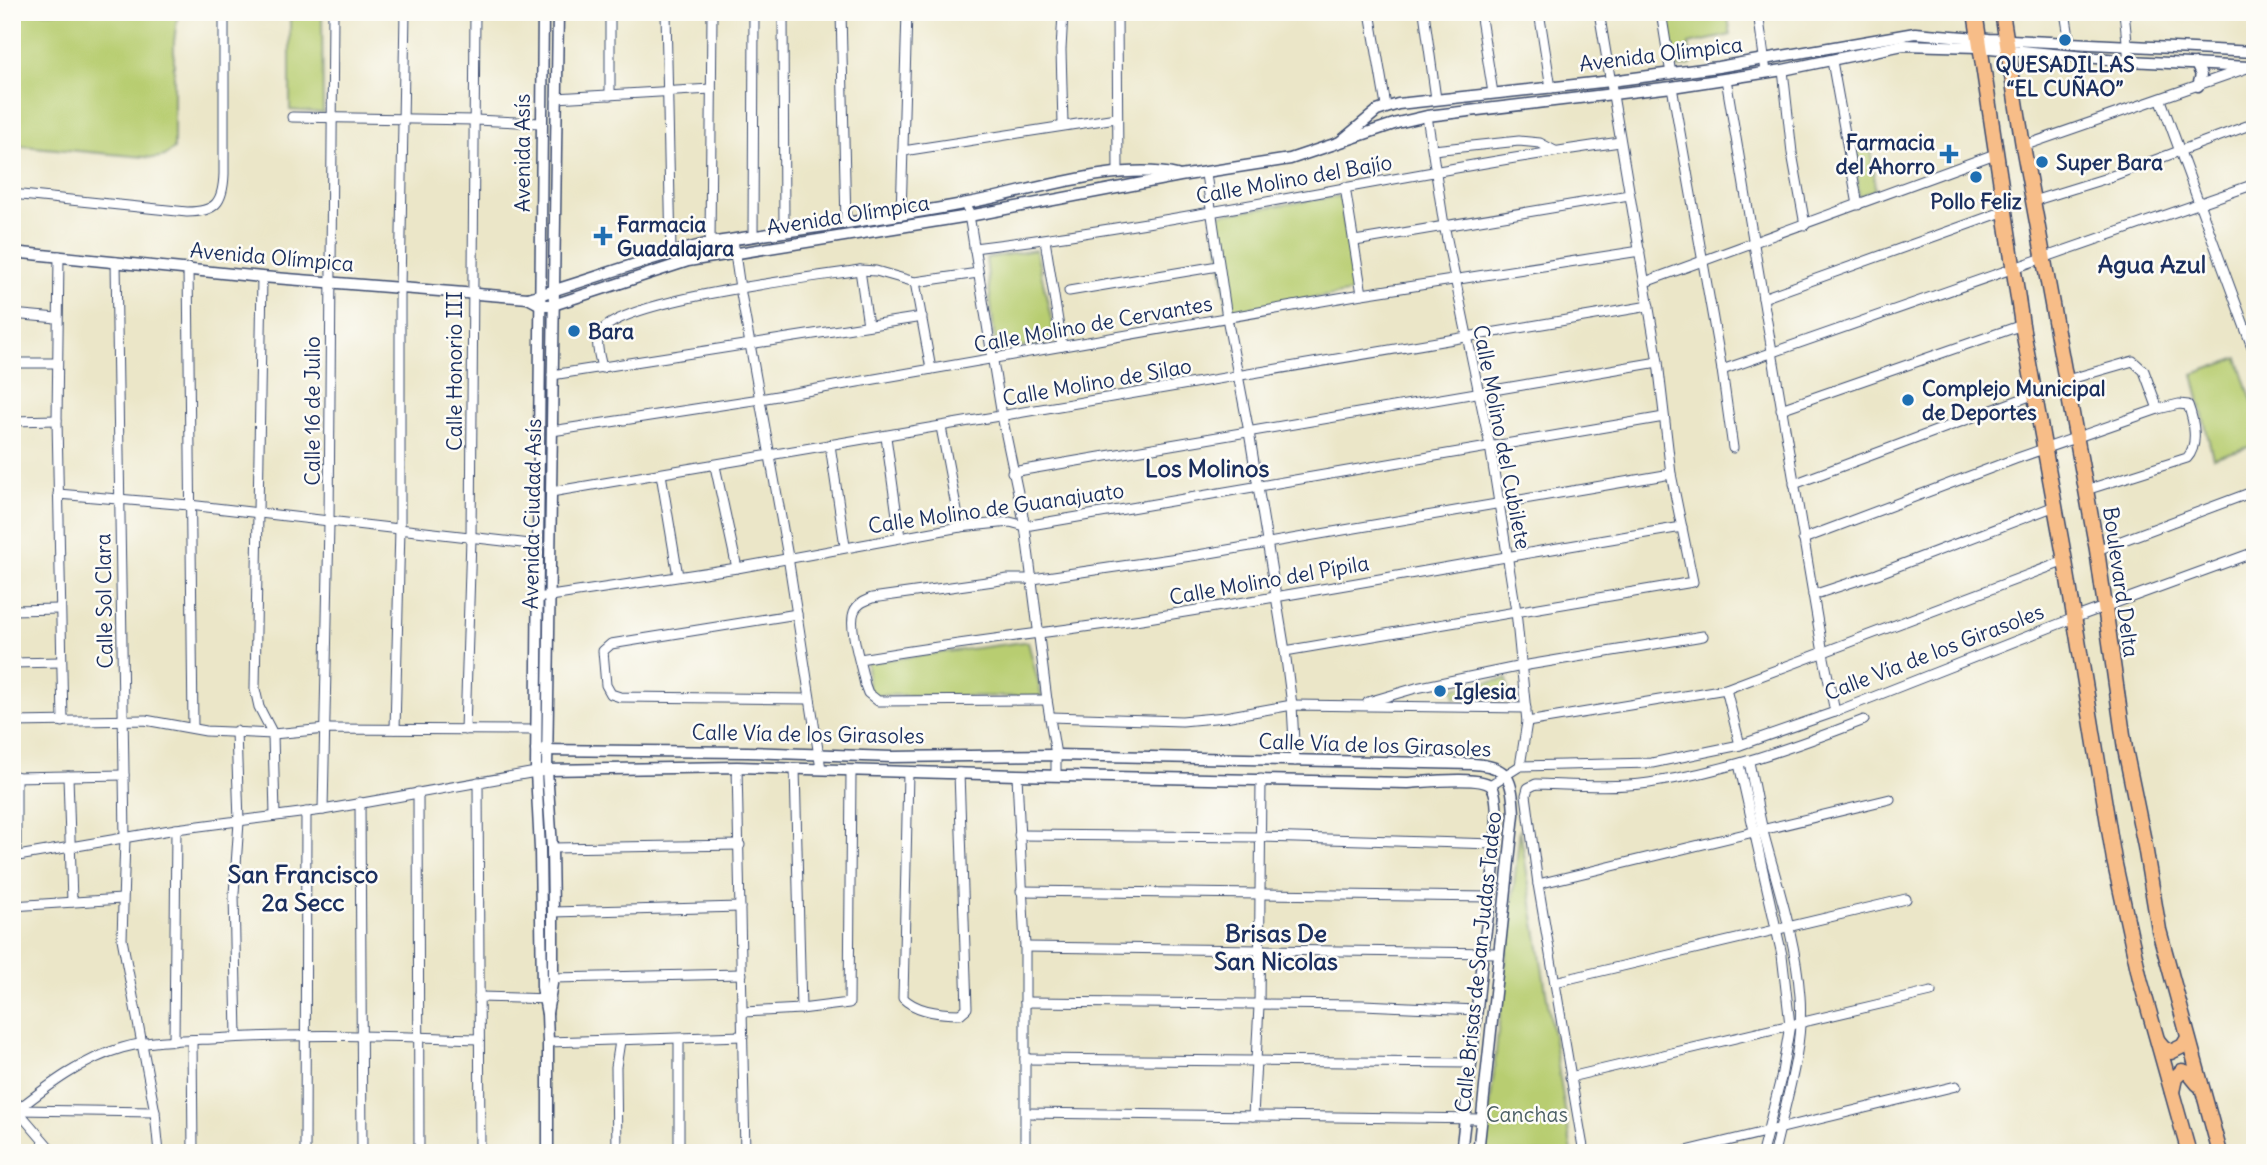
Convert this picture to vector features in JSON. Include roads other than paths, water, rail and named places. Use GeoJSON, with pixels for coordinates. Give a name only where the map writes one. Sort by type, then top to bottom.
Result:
{"type":"FeatureCollection","features":[{"type":"Feature","properties":{"kind":"main road","name":"Boulevard Delta"},"geometry":{"type":"LineString","coordinates":[[2002,12],[2023,146],[2086,490],[2125,749],[2159,930],[2200,1088],[2220,1153]]}},
{"type":"Feature","properties":{"kind":"main road"},"geometry":{"type":"LineString","coordinates":[[1974,32],[2114,860],[2140,979],[2189,1153]]}},
{"type":"Feature","properties":{"kind":"main road"},"geometry":{"type":"LineString","coordinates":[[2158,1041],[2171,1052],[2183,1045],[2188,1038]]}},
{"type":"Feature","properties":{"kind":"main road"},"geometry":{"type":"LineString","coordinates":[[2172,1093],[2175,1078],[2182,1071],[2189,1073],[2200,1088]]}},
{"type":"Feature","properties":{"kind":"street"},"geometry":{"type":"LineString","coordinates":[[12,194],[187,212],[209,210],[216,205],[221,198],[224,174],[224,12]]}},
{"type":"Feature","properties":{"kind":"street","name":"Calle 16 de Julio"},"geometry":{"type":"LineString","coordinates":[[323,810],[329,523],[333,12]]}},
{"type":"Feature","properties":{"kind":"street"},"geometry":{"type":"LineString","coordinates":[[395,729],[400,528],[400,289],[405,12]]}},
{"type":"Feature","properties":{"kind":"street","name":"Calle Honorio III"},"geometry":{"type":"LineString","coordinates":[[465,730],[471,538],[475,12]]}},
{"type":"Feature","properties":{"kind":"street","name":"Avenida Asís"},"geometry":{"type":"LineString","coordinates":[[543,12],[541,123],[545,297]]}},
{"type":"Feature","properties":{"kind":"street","name":"Avenida Ciudad Asís"},"geometry":{"type":"LineString","coordinates":[[548,1153],[547,1000],[540,849],[545,597],[539,545],[538,412],[556,98],[558,12]]}},
{"type":"Feature","properties":{"kind":"street"},"geometry":{"type":"LineString","coordinates":[[610,12],[610,95]]}},
{"type":"Feature","properties":{"kind":"street"},"geometry":{"type":"LineString","coordinates":[[666,12],[671,252]]}},
{"type":"Feature","properties":{"kind":"street"},"geometry":{"type":"LineString","coordinates":[[709,243],[712,12]]}},
{"type":"Feature","properties":{"kind":"street"},"geometry":{"type":"LineString","coordinates":[[753,236],[754,12]]}},
{"type":"Feature","properties":{"kind":"street"},"geometry":{"type":"LineString","coordinates":[[783,12],[784,232]]}},
{"type":"Feature","properties":{"kind":"street"},"geometry":{"type":"LineString","coordinates":[[841,12],[846,223]]}},
{"type":"Feature","properties":{"kind":"street"},"geometry":{"type":"LineString","coordinates":[[901,215],[907,12]]}},
{"type":"Feature","properties":{"kind":"street"},"geometry":{"type":"LineString","coordinates":[[1063,12],[1060,50],[1063,125]]}},
{"type":"Feature","properties":{"kind":"street"},"geometry":{"type":"LineString","coordinates":[[1117,12],[1118,173]]}},
{"type":"Feature","properties":{"kind":"street"},"geometry":{"type":"LineString","coordinates":[[1370,12],[1386,106]]}},
{"type":"Feature","properties":{"kind":"street"},"geometry":{"type":"LineString","coordinates":[[1424,12],[1436,99]]}},
{"type":"Feature","properties":{"kind":"street"},"geometry":{"type":"LineString","coordinates":[[1480,12],[1493,93]]}},
{"type":"Feature","properties":{"kind":"street"},"geometry":{"type":"LineString","coordinates":[[1539,12],[1551,88]]}},
{"type":"Feature","properties":{"kind":"street"},"geometry":{"type":"LineString","coordinates":[[1285,651],[1693,582],[1671,474],[1658,362],[1598,12]]}},
{"type":"Feature","properties":{"kind":"street"},"geometry":{"type":"LineString","coordinates":[[1661,12],[1671,74]]}},
{"type":"Feature","properties":{"kind":"street"},"geometry":{"type":"LineString","coordinates":[[1758,12],[1766,72]]}},
{"type":"Feature","properties":{"kind":"street"},"geometry":{"type":"LineString","coordinates":[[2065,12],[2070,43]]}},
{"type":"Feature","properties":{"kind":"street"},"geometry":{"type":"LineString","coordinates":[[2124,12],[2129,61]]}},
{"type":"Feature","properties":{"kind":"street","name":"Avenida Olímpica"},"geometry":{"type":"LineString","coordinates":[[1335,146],[1366,119],[1386,106],[1671,74],[1915,33],[1974,32],[2008,45],[2129,61],[2252,66]]}},
{"type":"Feature","properties":{"kind":"street","name":"Avenida Olímpica"},"geometry":{"type":"LineString","coordinates":[[545,297],[553,305],[688,261],[969,216],[1180,176],[1290,159],[1335,146],[1377,129],[1427,116],[1614,95],[1726,79],[1974,32]]}},
{"type":"Feature","properties":{"kind":"street","name":"Avenida Olímpica"},"geometry":{"type":"LineString","coordinates":[[2008,45],[2070,43],[2255,52]]}},
{"type":"Feature","properties":{"kind":"street"},"geometry":{"type":"LineString","coordinates":[[1832,61],[1858,205]]}},
{"type":"Feature","properties":{"kind":"street"},"geometry":{"type":"LineString","coordinates":[[2196,64],[2201,75],[2198,86]]}},
{"type":"Feature","properties":{"kind":"street"},"geometry":{"type":"LineString","coordinates":[[2023,146],[2252,66]]}},
{"type":"Feature","properties":{"kind":"street"},"geometry":{"type":"LineString","coordinates":[[1783,70],[1792,153],[1805,225]]}},
{"type":"Feature","properties":{"kind":"street"},"geometry":{"type":"LineString","coordinates":[[1726,79],[1803,539],[1835,712]]}},
{"type":"Feature","properties":{"kind":"street"},"geometry":{"type":"LineString","coordinates":[[1672,87],[1722,370],[1733,448]]}},
{"type":"Feature","properties":{"kind":"street"},"geometry":{"type":"LineString","coordinates":[[556,98],[711,89]]}},
{"type":"Feature","properties":{"kind":"street"},"geometry":{"type":"LineString","coordinates":[[2161,100],[2255,355]]}},
{"type":"Feature","properties":{"kind":"street","name":"Calle Molino del Cubilete"},"geometry":{"type":"LineString","coordinates":[[1427,116],[1465,336],[1490,446],[1516,611],[1527,722],[1521,766]]}},
{"type":"Feature","properties":{"kind":"street"},"geometry":{"type":"LineString","coordinates":[[292,117],[541,123]]}},
{"type":"Feature","properties":{"kind":"street"},"geometry":{"type":"LineString","coordinates":[[903,150],[1116,118]]}},
{"type":"Feature","properties":{"kind":"street"},"geometry":{"type":"LineString","coordinates":[[2033,201],[2104,179],[2255,123]]}},
{"type":"Feature","properties":{"kind":"street"},"geometry":{"type":"LineString","coordinates":[[1433,150],[1519,141],[1540,143],[1555,151]]}},
{"type":"Feature","properties":{"kind":"street","name":"Calle Molino del Bajío"},"geometry":{"type":"LineString","coordinates":[[974,248],[1045,240],[1436,171],[1620,142]]}},
{"type":"Feature","properties":{"kind":"street"},"geometry":{"type":"LineString","coordinates":[[1645,282],[1995,154]]}},
{"type":"Feature","properties":{"kind":"street","name":"Avenida Olímpica"},"geometry":{"type":"LineString","coordinates":[[12,252],[400,289],[545,297],[671,252],[709,243],[968,204],[1118,173],[1159,171],[1180,176]]}},
{"type":"Feature","properties":{"kind":"street"},"geometry":{"type":"LineString","coordinates":[[1206,174],[1218,266],[1285,651],[1295,761]]}},
{"type":"Feature","properties":{"kind":"street"},"geometry":{"type":"LineString","coordinates":[[1345,187],[1362,295]]}},
{"type":"Feature","properties":{"kind":"street"},"geometry":{"type":"LineString","coordinates":[[1722,370],[2254,187]]}},
{"type":"Feature","properties":{"kind":"street"},"geometry":{"type":"LineString","coordinates":[[1355,241],[1629,195]]}},
{"type":"Feature","properties":{"kind":"street"},"geometry":{"type":"LineString","coordinates":[[968,204],[1002,416],[1025,526],[1056,755],[1056,774]]}},
{"type":"Feature","properties":{"kind":"street"},"geometry":{"type":"LineString","coordinates":[[1763,298],[2005,211]]}},
{"type":"Feature","properties":{"kind":"street"},"geometry":{"type":"LineString","coordinates":[[733,240],[789,557],[821,769]]}},
{"type":"Feature","properties":{"kind":"street"},"geometry":{"type":"LineString","coordinates":[[1045,240],[1062,346]]}},
{"type":"Feature","properties":{"kind":"street","name":"Calle Molino de Cervantes"},"geometry":{"type":"LineString","coordinates":[[552,431],[761,399],[1362,295],[1640,251]]}},
{"type":"Feature","properties":{"kind":"street"},"geometry":{"type":"LineString","coordinates":[[59,256],[57,420],[63,722]]}},
{"type":"Feature","properties":{"kind":"street","name":"Calle Sol Clara"},"geometry":{"type":"LineString","coordinates":[[116,262],[125,838],[122,939],[155,1112],[159,1153]]}},
{"type":"Feature","properties":{"kind":"street"},"geometry":{"type":"LineString","coordinates":[[1069,291],[1218,266]]}},
{"type":"Feature","properties":{"kind":"street"},"geometry":{"type":"LineString","coordinates":[[188,268],[193,728]]}},
{"type":"Feature","properties":{"kind":"street"},"geometry":{"type":"LineString","coordinates":[[602,368],[597,341],[599,334],[608,324],[666,303],[740,288],[859,271],[876,271],[915,282],[978,273]]}},
{"type":"Feature","properties":{"kind":"street"},"geometry":{"type":"LineString","coordinates":[[859,271],[868,325]]}},
{"type":"Feature","properties":{"kind":"street"},"geometry":{"type":"LineString","coordinates":[[262,276],[255,689],[259,707],[273,734],[275,816]]}},
{"type":"Feature","properties":{"kind":"street"},"geometry":{"type":"LineString","coordinates":[[915,282],[931,369]]}},
{"type":"Feature","properties":{"kind":"street","name":"Avenida Ciudad Asís"},"geometry":{"type":"LineString","coordinates":[[542,750],[536,730],[551,492],[553,305]]}},
{"type":"Feature","properties":{"kind":"street","name":"Calle Molino de Silao"},"geometry":{"type":"LineString","coordinates":[[551,492],[1649,306]]}},
{"type":"Feature","properties":{"kind":"street"},"geometry":{"type":"LineString","coordinates":[[12,314],[57,318]]}},
{"type":"Feature","properties":{"kind":"street"},"geometry":{"type":"LineString","coordinates":[[552,375],[922,317]]}},
{"type":"Feature","properties":{"kind":"street"},"geometry":{"type":"LineString","coordinates":[[1782,409],[2022,325]]}},
{"type":"Feature","properties":{"kind":"street"},"geometry":{"type":"LineString","coordinates":[[2067,380],[2133,361],[2140,365],[2158,409]]}},
{"type":"Feature","properties":{"kind":"street"},"geometry":{"type":"LineString","coordinates":[[1012,472],[1658,362]]}},
{"type":"Feature","properties":{"kind":"street"},"geometry":{"type":"LineString","coordinates":[[12,363],[57,363]]}},
{"type":"Feature","properties":{"kind":"street"},"geometry":{"type":"LineString","coordinates":[[1794,484],[2035,394]]}},
{"type":"Feature","properties":{"kind":"street"},"geometry":{"type":"LineString","coordinates":[[1803,539],[2158,409],[2179,404],[2188,405],[2194,428],[2193,451],[2183,460],[2086,490]]}},
{"type":"Feature","properties":{"kind":"street","name":"Calle Molino de Guanajuato"},"geometry":{"type":"LineString","coordinates":[[545,597],[737,568],[845,546],[960,527],[1010,522],[1025,526],[1664,417]]}},
{"type":"Feature","properties":{"kind":"street"},"geometry":{"type":"LineString","coordinates":[[12,421],[57,420]]}},
{"type":"Feature","properties":{"kind":"street"},"geometry":{"type":"LineString","coordinates":[[941,427],[960,527]]}},
{"type":"Feature","properties":{"kind":"street"},"geometry":{"type":"LineString","coordinates":[[886,437],[900,537]]}},
{"type":"Feature","properties":{"kind":"street"},"geometry":{"type":"LineString","coordinates":[[830,445],[845,546]]}},
{"type":"Feature","properties":{"kind":"street"},"geometry":{"type":"LineString","coordinates":[[715,466],[737,568]]}},
{"type":"Feature","properties":{"kind":"street"},"geometry":{"type":"LineString","coordinates":[[661,474],[678,576]]}},
{"type":"Feature","properties":{"kind":"street"},"geometry":{"type":"LineString","coordinates":[[1047,700],[878,701],[868,693],[853,618],[856,609],[863,601],[1198,555],[1267,541],[1671,474]]}},
{"type":"Feature","properties":{"kind":"street"},"geometry":{"type":"LineString","coordinates":[[2096,550],[2255,491]]}},
{"type":"Feature","properties":{"kind":"street"},"geometry":{"type":"LineString","coordinates":[[58,494],[189,505],[539,545]]}},
{"type":"Feature","properties":{"kind":"street"},"geometry":{"type":"LineString","coordinates":[[1813,595],[1877,574],[2056,506]]}},
{"type":"Feature","properties":{"kind":"street","name":"Calle Molino del Pípila"},"geometry":{"type":"LineString","coordinates":[[860,659],[945,645],[1040,634],[1682,527]]}},
{"type":"Feature","properties":{"kind":"street","name":"Calle Vía de los Girasoles"},"geometry":{"type":"LineString","coordinates":[[542,750],[891,757],[1056,755],[1483,765],[1499,768],[1506,775],[1521,766],[1652,763],[1740,746],[2255,552]]}},
{"type":"Feature","properties":{"kind":"street"},"geometry":{"type":"LineString","coordinates":[[1527,722],[1726,689],[2065,561]]}},
{"type":"Feature","properties":{"kind":"street"},"geometry":{"type":"LineString","coordinates":[[12,610],[59,609]]}},
{"type":"Feature","properties":{"kind":"street"},"geometry":{"type":"LineString","coordinates":[[797,614],[611,644],[603,652],[606,685],[611,694],[620,697],[809,699]]}},
{"type":"Feature","properties":{"kind":"street"},"geometry":{"type":"LineString","coordinates":[[1360,705],[1416,688],[1522,666],[1703,636]]}},
{"type":"Feature","properties":{"kind":"street"},"geometry":{"type":"LineString","coordinates":[[12,663],[61,662]]}},
{"type":"Feature","properties":{"kind":"street"},"geometry":{"type":"LineString","coordinates":[[1726,689],[1740,746]]}},
{"type":"Feature","properties":{"kind":"street"},"geometry":{"type":"LineString","coordinates":[[1050,718],[1182,721],[1225,717],[1292,705],[1526,708]]}},
{"type":"Feature","properties":{"kind":"street"},"geometry":{"type":"LineString","coordinates":[[12,722],[145,720],[193,728],[273,734],[326,729],[536,730]]}},
{"type":"Feature","properties":{"kind":"street"},"geometry":{"type":"LineString","coordinates":[[1584,1153],[1538,884],[1526,795],[1528,788],[1536,784],[1646,784],[1744,763],[1864,720]]}},
{"type":"Feature","properties":{"kind":"street"},"geometry":{"type":"LineString","coordinates":[[236,732],[239,822],[234,894],[237,1037]]}},
{"type":"Feature","properties":{"kind":"street"},"geometry":{"type":"LineString","coordinates":[[1744,763],[1786,981],[1790,1025],[1781,1078],[1762,1153]]}},
{"type":"Feature","properties":{"kind":"street"},"geometry":{"type":"LineString","coordinates":[[737,767],[745,1153]]}},
{"type":"Feature","properties":{"kind":"street","name":"Calle Vía de los Girasoles"},"geometry":{"type":"LineString","coordinates":[[541,771],[737,767],[1408,783],[1469,780],[1490,785]]}},
{"type":"Feature","properties":{"kind":"street"},"geometry":{"type":"LineString","coordinates":[[795,768],[801,1009]]}},
{"type":"Feature","properties":{"kind":"street"},"geometry":{"type":"LineString","coordinates":[[124,775],[14,776],[14,857],[176,829],[323,810],[541,771]]}},
{"type":"Feature","properties":{"kind":"street","name":"Avenida Ciudad Asís"},"geometry":{"type":"LineString","coordinates":[[541,771],[552,848],[553,978],[547,1000]]}},
{"type":"Feature","properties":{"kind":"street"},"geometry":{"type":"LineString","coordinates":[[744,1012],[849,1003],[850,771]]}},
{"type":"Feature","properties":{"kind":"street"},"geometry":{"type":"LineString","coordinates":[[908,772],[903,998],[910,1004],[944,1014],[960,1014],[967,1008],[959,773]]}},
{"type":"Feature","properties":{"kind":"street"},"geometry":{"type":"LineString","coordinates":[[1017,775],[1025,947],[1025,1153]]}},
{"type":"Feature","properties":{"kind":"street"},"geometry":{"type":"LineString","coordinates":[[1490,785],[1506,775]]}},
{"type":"Feature","properties":{"kind":"street","name":"Calle Brisas de San Judas Tadeo"},"geometry":{"type":"LineString","coordinates":[[1478,1153],[1514,814],[1506,775]]}},
{"type":"Feature","properties":{"kind":"street"},"geometry":{"type":"LineString","coordinates":[[68,776],[72,902]]}},
{"type":"Feature","properties":{"kind":"street"},"geometry":{"type":"LineString","coordinates":[[1253,1116],[1259,1006],[1261,779]]}},
{"type":"Feature","properties":{"kind":"street"},"geometry":{"type":"LineString","coordinates":[[478,782],[480,1153]]}},
{"type":"Feature","properties":{"kind":"street","name":"Calle Brisas de San Judas Tadeo"},"geometry":{"type":"LineString","coordinates":[[1461,1153],[1495,844],[1495,795],[1490,785]]}},
{"type":"Feature","properties":{"kind":"street"},"geometry":{"type":"LineString","coordinates":[[418,792],[419,1153]]}},
{"type":"Feature","properties":{"kind":"street"},"geometry":{"type":"LineString","coordinates":[[1538,884],[1890,799]]}},
{"type":"Feature","properties":{"kind":"street"},"geometry":{"type":"LineString","coordinates":[[360,802],[362,1153]]}},
{"type":"Feature","properties":{"kind":"street"},"geometry":{"type":"LineString","coordinates":[[305,1153],[306,812]]}},
{"type":"Feature","properties":{"kind":"street"},"geometry":{"type":"LineString","coordinates":[[174,1041],[176,829]]}},
{"type":"Feature","properties":{"kind":"street"},"geometry":{"type":"LineString","coordinates":[[1759,832],[1788,925],[1800,996],[1796,1056],[1774,1153]]}},
{"type":"Feature","properties":{"kind":"street"},"geometry":{"type":"LineString","coordinates":[[1019,835],[1260,837],[1495,844]]}},
{"type":"Feature","properties":{"kind":"street"},"geometry":{"type":"LineString","coordinates":[[552,848],[740,845]]}},
{"type":"Feature","properties":{"kind":"street"},"geometry":{"type":"LineString","coordinates":[[1021,891],[1490,897]]}},
{"type":"Feature","properties":{"kind":"street"},"geometry":{"type":"LineString","coordinates":[[12,906],[122,899]]}},
{"type":"Feature","properties":{"kind":"street"},"geometry":{"type":"LineString","coordinates":[[1555,982],[1906,899]]}},
{"type":"Feature","properties":{"kind":"street"},"geometry":{"type":"LineString","coordinates":[[553,912],[740,907]]}},
{"type":"Feature","properties":{"kind":"street"},"geometry":{"type":"LineString","coordinates":[[1025,947],[1498,953]]}},
{"type":"Feature","properties":{"kind":"street"},"geometry":{"type":"LineString","coordinates":[[553,978],[742,974]]}},
{"type":"Feature","properties":{"kind":"street"},"geometry":{"type":"LineString","coordinates":[[1570,1077],[1931,992]]}},
{"type":"Feature","properties":{"kind":"street"},"geometry":{"type":"LineString","coordinates":[[479,997],[547,1000]]}},
{"type":"Feature","properties":{"kind":"street"},"geometry":{"type":"LineString","coordinates":[[1025,1002],[1478,1010]]}},
{"type":"Feature","properties":{"kind":"street"},"geometry":{"type":"LineString","coordinates":[[14,1108],[73,1070],[121,1048],[141,1044],[237,1037],[304,1036],[478,1039]]}},
{"type":"Feature","properties":{"kind":"street"},"geometry":{"type":"LineString","coordinates":[[548,1042],[743,1036]]}},
{"type":"Feature","properties":{"kind":"street"},"geometry":{"type":"LineString","coordinates":[[679,1039],[679,1153]]}},
{"type":"Feature","properties":{"kind":"street"},"geometry":{"type":"LineString","coordinates":[[192,1040],[193,1153]]}},
{"type":"Feature","properties":{"kind":"street"},"geometry":{"type":"LineString","coordinates":[[617,1153],[616,1067],[620,1041]]}},
{"type":"Feature","properties":{"kind":"street"},"geometry":{"type":"LineString","coordinates":[[1025,1059],[1471,1063]]}},
{"type":"Feature","properties":{"kind":"street"},"geometry":{"type":"LineString","coordinates":[[1678,1153],[1956,1086]]}},
{"type":"Feature","properties":{"kind":"street"},"geometry":{"type":"LineString","coordinates":[[14,1108],[155,1112]]}},
{"type":"Feature","properties":{"kind":"street"},"geometry":{"type":"LineString","coordinates":[[14,1108],[46,1148],[54,1153]]}},
{"type":"Feature","properties":{"kind":"street"},"geometry":{"type":"LineString","coordinates":[[1026,1113],[1482,1119]]}},
{"type":"Feature","properties":{"kind":"place","name":"QUESADILLAS “EL CUÑAO”"},"geometry":{"type":"Point","coordinates":[2065,40]}},
{"type":"Feature","properties":{"kind":"place","name":"Farmacia del Ahorro"},"geometry":{"type":"Point","coordinates":[1949,154]}},
{"type":"Feature","properties":{"kind":"place","name":"Super Bara"},"geometry":{"type":"Point","coordinates":[2042,162]}},
{"type":"Feature","properties":{"kind":"place","name":"Pollo Feliz"},"geometry":{"type":"Point","coordinates":[1976,177]}},
{"type":"Feature","properties":{"kind":"place","name":"Farmacia Guadalajara"},"geometry":{"type":"Point","coordinates":[603,236]}},
{"type":"Feature","properties":{"kind":"place","name":"Bara"},"geometry":{"type":"Point","coordinates":[574,331]}},
{"type":"Feature","properties":{"kind":"place","name":"Complejo Municipal de Deportes"},"geometry":{"type":"Point","coordinates":[1908,400]}},
{"type":"Feature","properties":{"kind":"place","name":"Iglesia"},"geometry":{"type":"Point","coordinates":[1440,691]}},
{"type":"Feature","properties":{"kind":"district","name":"Agua Azul"},"geometry":{"type":"Point","coordinates":[2152,264]}},
{"type":"Feature","properties":{"kind":"district","name":"Los Molinos"},"geometry":{"type":"Point","coordinates":[1207,468]}},
{"type":"Feature","properties":{"kind":"district","name":"San Francisco 2a Secc"},"geometry":{"type":"Point","coordinates":[303,888]}},
{"type":"Feature","properties":{"kind":"district","name":"Brisas De San Nicolas"},"geometry":{"type":"Point","coordinates":[1276,947]}},
{"type":"Feature","properties":{"kind":"park label","name":"Canchas"},"geometry":{"type":"Point","coordinates":[1527,1114]}}]}
